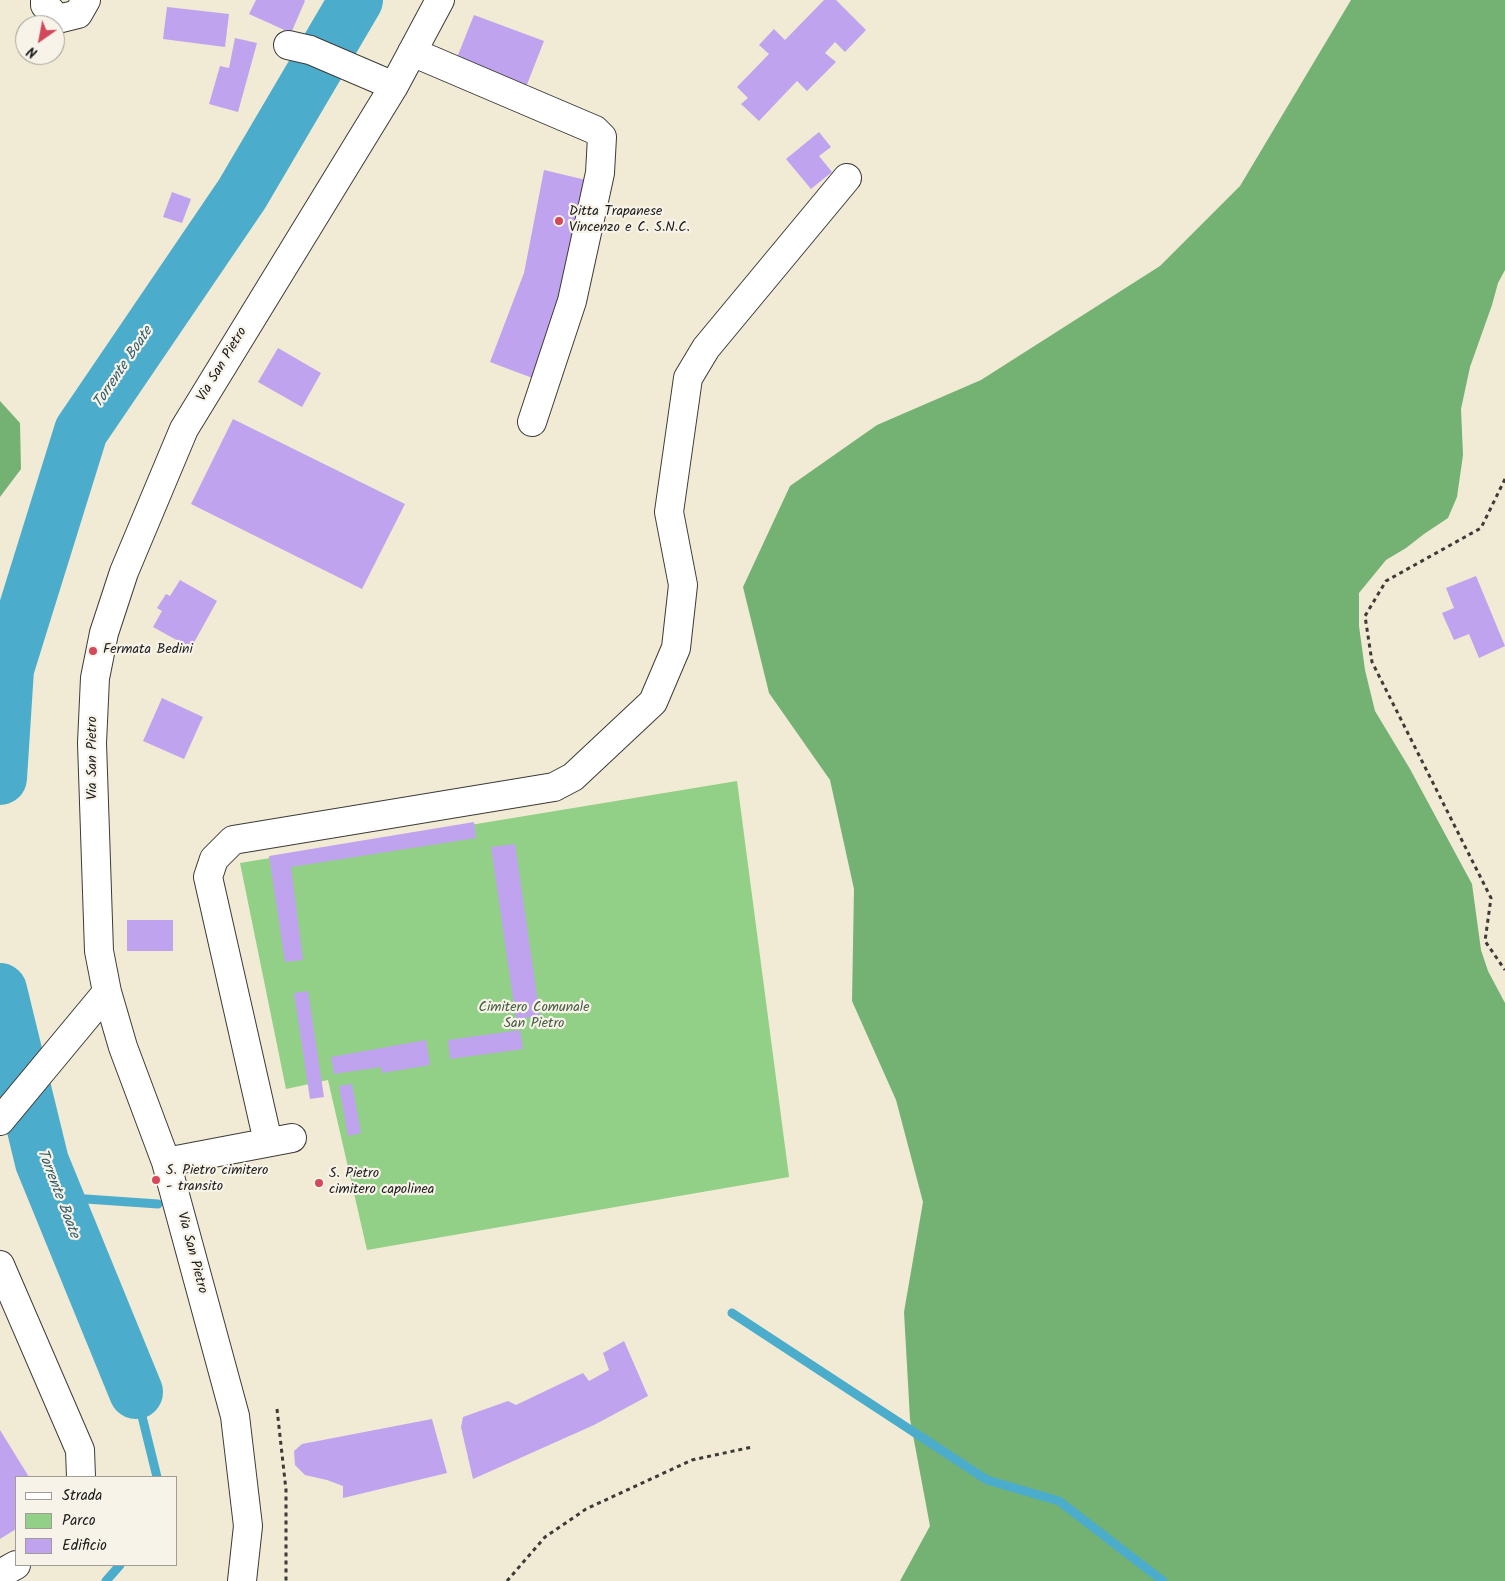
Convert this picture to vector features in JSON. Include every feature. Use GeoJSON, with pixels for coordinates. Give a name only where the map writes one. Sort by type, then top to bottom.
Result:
{"type":"FeatureCollection","features":[{"type":"Feature","properties":{"kind":"street"},"geometry":{"type":"LineString","coordinates":[[45,0],[45,5],[58,19],[78,14],[86,0]]}},
{"type":"Feature","properties":{"kind":"street","name":"Via San Pietro"},"geometry":{"type":"LineString","coordinates":[[242,1581],[248,1526],[235,1416],[166,1162],[123,1047],[107,992],[99,951],[92,744],[95,678],[104,633],[124,572],[184,428],[394,86],[440,0]]}},
{"type":"Feature","properties":{"kind":"street"},"geometry":{"type":"LineString","coordinates":[[299,47],[394,86]]}},
{"type":"Feature","properties":{"kind":"street"},"geometry":{"type":"LineString","coordinates":[[412,52],[595,130],[602,136],[600,173],[572,301],[532,422]]}},
{"type":"Feature","properties":{"kind":"street"},"geometry":{"type":"LineString","coordinates":[[166,1162],[280,1140],[208,877],[214,859],[233,840],[554,787],[573,777],[653,702],[676,648],[683,584],[669,512],[688,378],[706,348],[847,178]]}},
{"type":"Feature","properties":{"kind":"street"},"geometry":{"type":"LineString","coordinates":[[0,1121],[107,992]]}},
{"type":"Feature","properties":{"kind":"street"},"geometry":{"type":"LineString","coordinates":[[0,1265],[80,1450],[82,1476]]}},
{"type":"Feature","properties":{"kind":"street"},"geometry":{"type":"LineString","coordinates":[[0,1574],[15,1566]]}},
{"type":"Feature","properties":{"kind":"path"},"geometry":{"type":"LineString","coordinates":[[1505,479],[1481,528],[1386,581],[1365,616],[1372,662],[1491,898],[1486,941],[1505,970]]}},
{"type":"Feature","properties":{"kind":"path"},"geometry":{"type":"LineString","coordinates":[[277,1409],[286,1490],[286,1581]]}},
{"type":"Feature","properties":{"kind":"path"},"geometry":{"type":"LineString","coordinates":[[507,1581],[545,1537],[586,1510],[692,1460],[752,1447]]}},
{"type":"Feature","properties":{"kind":"green space"},"geometry":{"type":"Polygon","coordinates":[[[1351,0],[1505,0],[1505,270],[1498,283],[1470,367],[1461,409],[1463,455],[1457,497],[1448,518],[1386,560],[1359,593],[1359,626],[1365,670],[1375,711],[1410,769],[1472,884],[1481,950],[1488,971],[1505,1003],[1505,1581],[900,1581],[930,1526],[910,1419],[904,1312],[923,1202],[896,1100],[852,1001],[854,889],[830,780],[769,693],[743,587],[790,486],[877,425],[981,380],[1160,266],[1240,186],[1351,0]]]}},
{"type":"Feature","properties":{"kind":"green space"},"geometry":{"type":"Polygon","coordinates":[[[0,401],[20,423],[21,469],[0,497],[0,401]]]}},
{"type":"Feature","properties":{"kind":"green space","name":"Cimitero Comunale San Pietro"},"geometry":{"type":"Polygon","coordinates":[[[737,781],[789,1177],[367,1250],[328,1080],[286,1089],[240,863],[737,781]]]}},
{"type":"Feature","properties":{"kind":"building"},"geometry":{"type":"Polygon","coordinates":[[[256,0],[305,1],[291,33],[249,14],[256,0]]]}},
{"type":"Feature","properties":{"kind":"building"},"geometry":{"type":"Polygon","coordinates":[[[824,0],[836,0],[866,30],[845,52],[835,42],[825,53],[836,62],[807,91],[797,81],[759,121],[741,104],[748,98],[737,87],[769,54],[759,45],[774,29],[785,40],[824,0]]]}},
{"type":"Feature","properties":{"kind":"building"},"geometry":{"type":"Polygon","coordinates":[[[167,7],[229,14],[225,47],[163,39],[167,7]]]}},
{"type":"Feature","properties":{"kind":"building"},"geometry":{"type":"Polygon","coordinates":[[[474,15],[544,41],[526,87],[456,60],[474,15]]]}},
{"type":"Feature","properties":{"kind":"building"},"geometry":{"type":"Polygon","coordinates":[[[235,38],[257,43],[238,112],[209,104],[220,66],[229,68],[235,38]]]}},
{"type":"Feature","properties":{"kind":"building"},"geometry":{"type":"Polygon","coordinates":[[[819,132],[831,147],[819,156],[832,172],[811,189],[786,159],[819,132]]]}},
{"type":"Feature","properties":{"kind":"building"},"geometry":{"type":"Polygon","coordinates":[[[544,170],[586,180],[567,281],[535,379],[490,362],[524,273],[544,170]]]}},
{"type":"Feature","properties":{"kind":"building"},"geometry":{"type":"Polygon","coordinates":[[[172,192],[191,199],[182,223],[163,217],[172,192]]]}},
{"type":"Feature","properties":{"kind":"building"},"geometry":{"type":"Polygon","coordinates":[[[278,348],[321,373],[302,407],[258,382],[278,348]]]}},
{"type":"Feature","properties":{"kind":"building"},"geometry":{"type":"Polygon","coordinates":[[[233,419],[405,504],[362,589],[191,504],[233,419]]]}},
{"type":"Feature","properties":{"kind":"building"},"geometry":{"type":"Polygon","coordinates":[[[1476,576],[1505,646],[1479,658],[1469,634],[1454,640],[1442,613],[1454,608],[1446,588],[1476,576]]]}},
{"type":"Feature","properties":{"kind":"building"},"geometry":{"type":"Polygon","coordinates":[[[180,580],[217,601],[191,648],[153,627],[162,611],[157,608],[166,594],[170,596],[180,580]]]}},
{"type":"Feature","properties":{"kind":"building"},"geometry":{"type":"Polygon","coordinates":[[[162,698],[203,717],[184,759],[143,741],[162,698]]]}},
{"type":"Feature","properties":{"kind":"building"},"geometry":{"type":"Polygon","coordinates":[[[474,822],[476,838],[291,867],[303,960],[285,962],[269,856],[474,822]]]}},
{"type":"Feature","properties":{"kind":"building"},"geometry":{"type":"Polygon","coordinates":[[[515,844],[540,1016],[516,1019],[491,847],[515,844]]]}},
{"type":"Feature","properties":{"kind":"building"},"geometry":{"type":"Polygon","coordinates":[[[127,920],[173,920],[173,951],[127,951],[127,920]]]}},
{"type":"Feature","properties":{"kind":"building"},"geometry":{"type":"Polygon","coordinates":[[[308,991],[324,1097],[310,1099],[294,993],[308,991]]]}},
{"type":"Feature","properties":{"kind":"building"},"geometry":{"type":"Polygon","coordinates":[[[520,1030],[523,1049],[450,1059],[448,1040],[520,1030]]]}},
{"type":"Feature","properties":{"kind":"building"},"geometry":{"type":"Polygon","coordinates":[[[426,1040],[430,1065],[382,1073],[381,1067],[334,1074],[331,1057],[426,1040]]]}},
{"type":"Feature","properties":{"kind":"building"},"geometry":{"type":"Polygon","coordinates":[[[352,1084],[361,1133],[348,1136],[339,1086],[352,1084]]]}},
{"type":"Feature","properties":{"kind":"building"},"geometry":{"type":"Polygon","coordinates":[[[624,1341],[648,1396],[594,1425],[473,1479],[461,1427],[463,1417],[508,1401],[516,1405],[583,1373],[589,1381],[609,1370],[603,1353],[624,1341]]]}},
{"type":"Feature","properties":{"kind":"building"},"geometry":{"type":"Polygon","coordinates":[[[432,1419],[447,1473],[343,1498],[343,1486],[305,1475],[295,1465],[294,1451],[302,1444],[432,1419]]]}},
{"type":"Feature","properties":{"kind":"building"},"geometry":{"type":"Polygon","coordinates":[[[0,1430],[28,1476],[15,1476],[15,1530],[0,1539],[0,1430]]]}},
{"type":"Feature","properties":{"kind":"waterway","name":"Torrente Boate"},"geometry":{"type":"LineString","coordinates":[[0,778],[7,669],[81,431],[242,194],[356,0]]}},
{"type":"Feature","properties":{"kind":"waterway","name":"Torrente Boate"},"geometry":{"type":"LineString","coordinates":[[0,990],[42,1162],[136,1392]]}},
{"type":"Feature","properties":{"kind":"waterway"},"geometry":{"type":"LineString","coordinates":[[57,1197],[158,1204]]}},
{"type":"Feature","properties":{"kind":"waterway"},"geometry":{"type":"LineString","coordinates":[[732,1313],[987,1480],[1059,1501],[1163,1581]]}},
{"type":"Feature","properties":{"kind":"waterway"},"geometry":{"type":"LineString","coordinates":[[136,1392],[157,1476]]}},
{"type":"Feature","properties":{"kind":"waterway"},"geometry":{"type":"LineString","coordinates":[[106,1581],[119,1566]]}},
{"type":"Feature","properties":{"kind":"place","name":"Ditta Trapanese Vincenzo e C. S.N.C."},"geometry":{"type":"Point","coordinates":[559,221]}},
{"type":"Feature","properties":{"kind":"place","name":"Fermata Bedini"},"geometry":{"type":"Point","coordinates":[93,651]}},
{"type":"Feature","properties":{"kind":"place","name":"S. Pietro cimitero - transito"},"geometry":{"type":"Point","coordinates":[156,1180]}},
{"type":"Feature","properties":{"kind":"place","name":"S. Pietro cimitero capolinea"},"geometry":{"type":"Point","coordinates":[319,1183]}}]}
